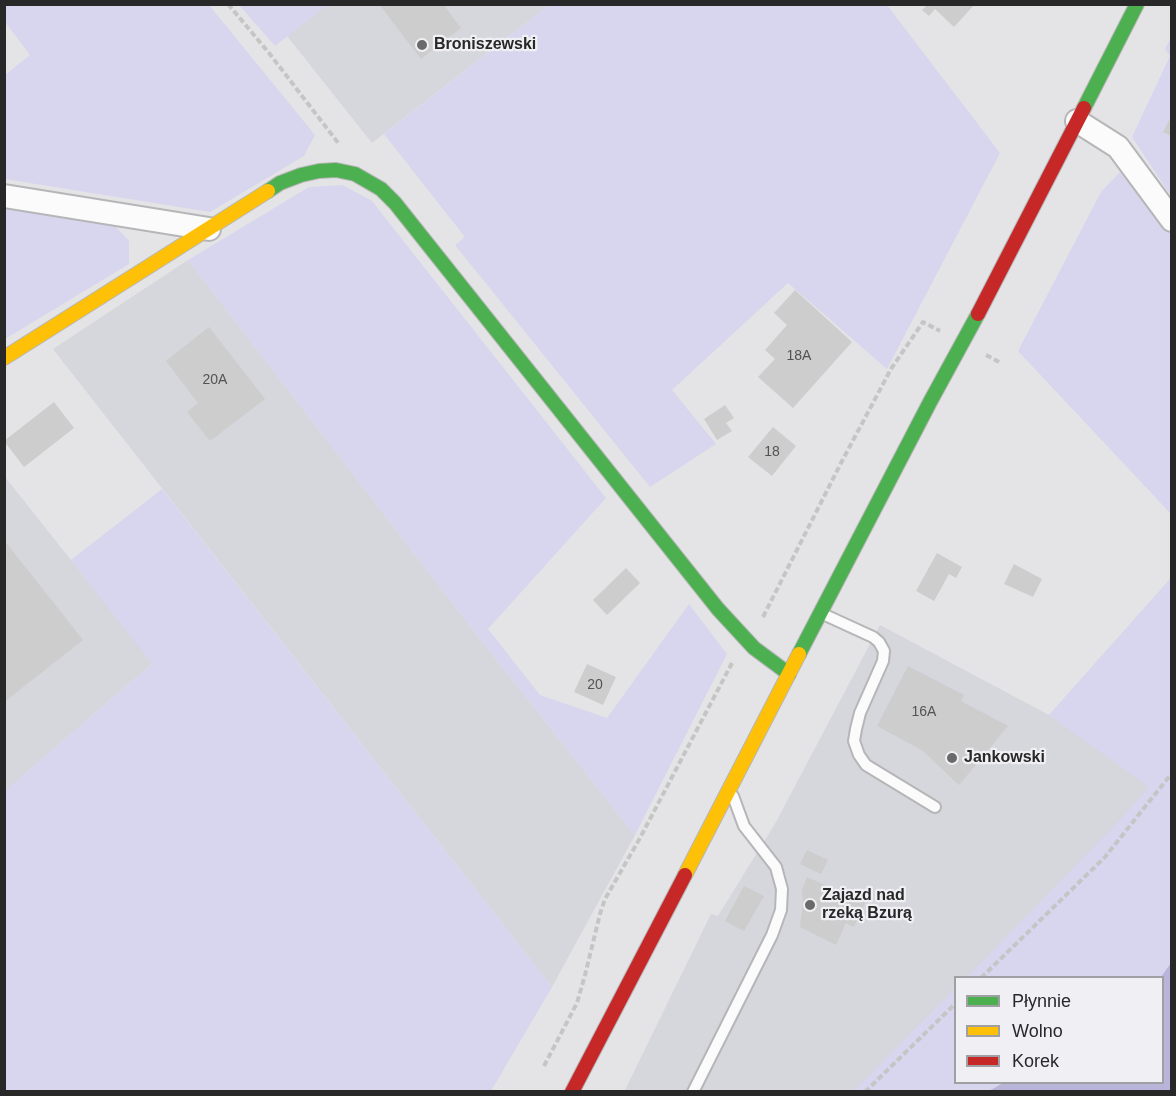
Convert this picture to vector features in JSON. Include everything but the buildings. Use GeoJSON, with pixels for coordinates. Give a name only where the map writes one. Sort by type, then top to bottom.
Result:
{"type":"FeatureCollection","features":[{"type":"Feature","properties":{"kind":"main road"},"geometry":{"type":"LineString","coordinates":[[572,1092],[930,402],[963,343],[1137,4]]}},
{"type":"Feature","properties":{"kind":"main road"},"geometry":{"type":"LineString","coordinates":[[4,358],[280,183],[301,175],[336,170],[355,174],[381,189],[402,212],[718,609],[754,648],[789,674]]}},
{"type":"Feature","properties":{"kind":"street"},"geometry":{"type":"LineString","coordinates":[[1077,121],[1118,147],[1166,212]]}},
{"type":"Feature","properties":{"kind":"street"},"geometry":{"type":"LineString","coordinates":[[4,196],[209,229]]}},
{"type":"Feature","properties":{"kind":"lane"},"geometry":{"type":"LineString","coordinates":[[820,613],[873,637],[884,651],[883,661],[860,713],[856,729],[854,741],[859,755],[866,765],[935,807]]}},
{"type":"Feature","properties":{"kind":"lane"},"geometry":{"type":"LineString","coordinates":[[693,1092],[772,935],[781,910],[782,889],[776,867],[744,826],[730,787]]}},
{"type":"Feature","properties":{"kind":"path"},"geometry":{"type":"LineString","coordinates":[[228,4],[339,144]]}},
{"type":"Feature","properties":{"kind":"path"},"geometry":{"type":"LineString","coordinates":[[983,976],[1105,857],[1172,773]]}},
{"type":"Feature","properties":{"kind":"path"},"geometry":{"type":"LineString","coordinates":[[865,1092],[954,1005]]}},
{"type":"Feature","properties":{"kind":"shaded area"},"geometry":{"type":"Polygon","coordinates":[[[5,5],[209,5],[315,135],[304,156],[210,212],[5,179],[5,75],[30,55],[5,22],[5,5]]]}},
{"type":"Feature","properties":{"kind":"shaded area"},"geometry":{"type":"Polygon","coordinates":[[[239,5],[327,5],[275,46],[239,5]]]}},
{"type":"Feature","properties":{"kind":"shaded area"},"geometry":{"type":"Polygon","coordinates":[[[327,5],[549,5],[372,143],[287,36],[327,5]]]}},
{"type":"Feature","properties":{"kind":"shaded area"},"geometry":{"type":"Polygon","coordinates":[[[549,5],[887,5],[1000,153],[887,369],[788,283],[672,390],[716,444],[650,487],[455,245],[465,237],[384,134],[549,5]]]}},
{"type":"Feature","properties":{"kind":"shaded area"},"geometry":{"type":"Polygon","coordinates":[[[1171,38],[1171,196],[1132,137],[1170,56],[1165,49],[1171,38]]]}},
{"type":"Feature","properties":{"kind":"shaded area"},"geometry":{"type":"Polygon","coordinates":[[[1120,172],[1161,216],[1171,232],[1171,514],[1018,351],[1101,192],[1120,172]]]}},
{"type":"Feature","properties":{"kind":"shaded area"},"geometry":{"type":"Polygon","coordinates":[[[343,185],[372,201],[606,498],[488,629],[540,695],[607,718],[689,604],[727,654],[635,835],[480,639],[188,260],[309,187],[343,185]]]}},
{"type":"Feature","properties":{"kind":"shaded area"},"geometry":{"type":"Polygon","coordinates":[[[5,208],[115,226],[129,241],[129,264],[5,339],[5,208]]]}},
{"type":"Feature","properties":{"kind":"shaded area"},"geometry":{"type":"Polygon","coordinates":[[[188,260],[480,639],[635,835],[552,987],[53,349],[188,260]]]}},
{"type":"Feature","properties":{"kind":"shaded area"},"geometry":{"type":"Polygon","coordinates":[[[5,477],[153,663],[5,791],[5,477]]]}},
{"type":"Feature","properties":{"kind":"shaded area"},"geometry":{"type":"Polygon","coordinates":[[[162,489],[552,987],[491,1091],[5,1091],[5,790],[152,664],[71,560],[162,489]]]}},
{"type":"Feature","properties":{"kind":"shaded area"},"geometry":{"type":"Polygon","coordinates":[[[1171,578],[1171,972],[1164,977],[954,976],[954,1084],[1001,1084],[989,1091],[624,1092],[711,914],[718,916],[776,822],[880,625],[1049,715],[1171,578]]]}},
{"type":"Feature","properties":{"kind":"shaded area"},"geometry":{"type":"Polygon","coordinates":[[[1171,578],[1171,963],[1162,976],[968,976],[1149,787],[1049,715],[1171,578]]]}},
{"type":"Feature","properties":{"kind":"shaded area"},"geometry":{"type":"Polygon","coordinates":[[[1171,963],[1171,1091],[989,1091],[1001,1084],[1164,1084],[1164,976],[1162,976],[1171,963]]]}},
{"type":"Feature","properties":{"kind":"shaded area"},"geometry":{"type":"Polygon","coordinates":[[[954,989],[954,1084],[1001,1084],[989,1091],[853,1092],[954,989]]]}},
{"type":"Feature","properties":{"kind":"traffic: fast"},"geometry":{"type":"LineString","coordinates":[[1084,108],[1137,4]]}},
{"type":"Feature","properties":{"kind":"traffic: fast"},"geometry":{"type":"LineString","coordinates":[[268,191],[280,183],[301,175],[336,170],[355,174],[381,189],[395,203],[718,609],[754,648],[789,674]]}},
{"type":"Feature","properties":{"kind":"traffic: fast"},"geometry":{"type":"LineString","coordinates":[[799,654],[978,314]]}},
{"type":"Feature","properties":{"kind":"traffic: slow"},"geometry":{"type":"LineString","coordinates":[[4,358],[268,191]]}},
{"type":"Feature","properties":{"kind":"traffic: slow"},"geometry":{"type":"LineString","coordinates":[[685,875],[799,654]]}},
{"type":"Feature","properties":{"kind":"traffic: jam"},"geometry":{"type":"LineString","coordinates":[[978,314],[1084,108]]}},
{"type":"Feature","properties":{"kind":"traffic: jam"},"geometry":{"type":"LineString","coordinates":[[572,1092],[685,875]]}},
{"type":"Feature","properties":{"kind":"place","name":"Broniszewski"},"geometry":{"type":"Point","coordinates":[422,45]}},
{"type":"Feature","properties":{"kind":"place","name":"Jankowski"},"geometry":{"type":"Point","coordinates":[952,758]}},
{"type":"Feature","properties":{"kind":"place","name":"Zajazd nad rzeką Bzurą"},"geometry":{"type":"Point","coordinates":[810,905]}}]}
